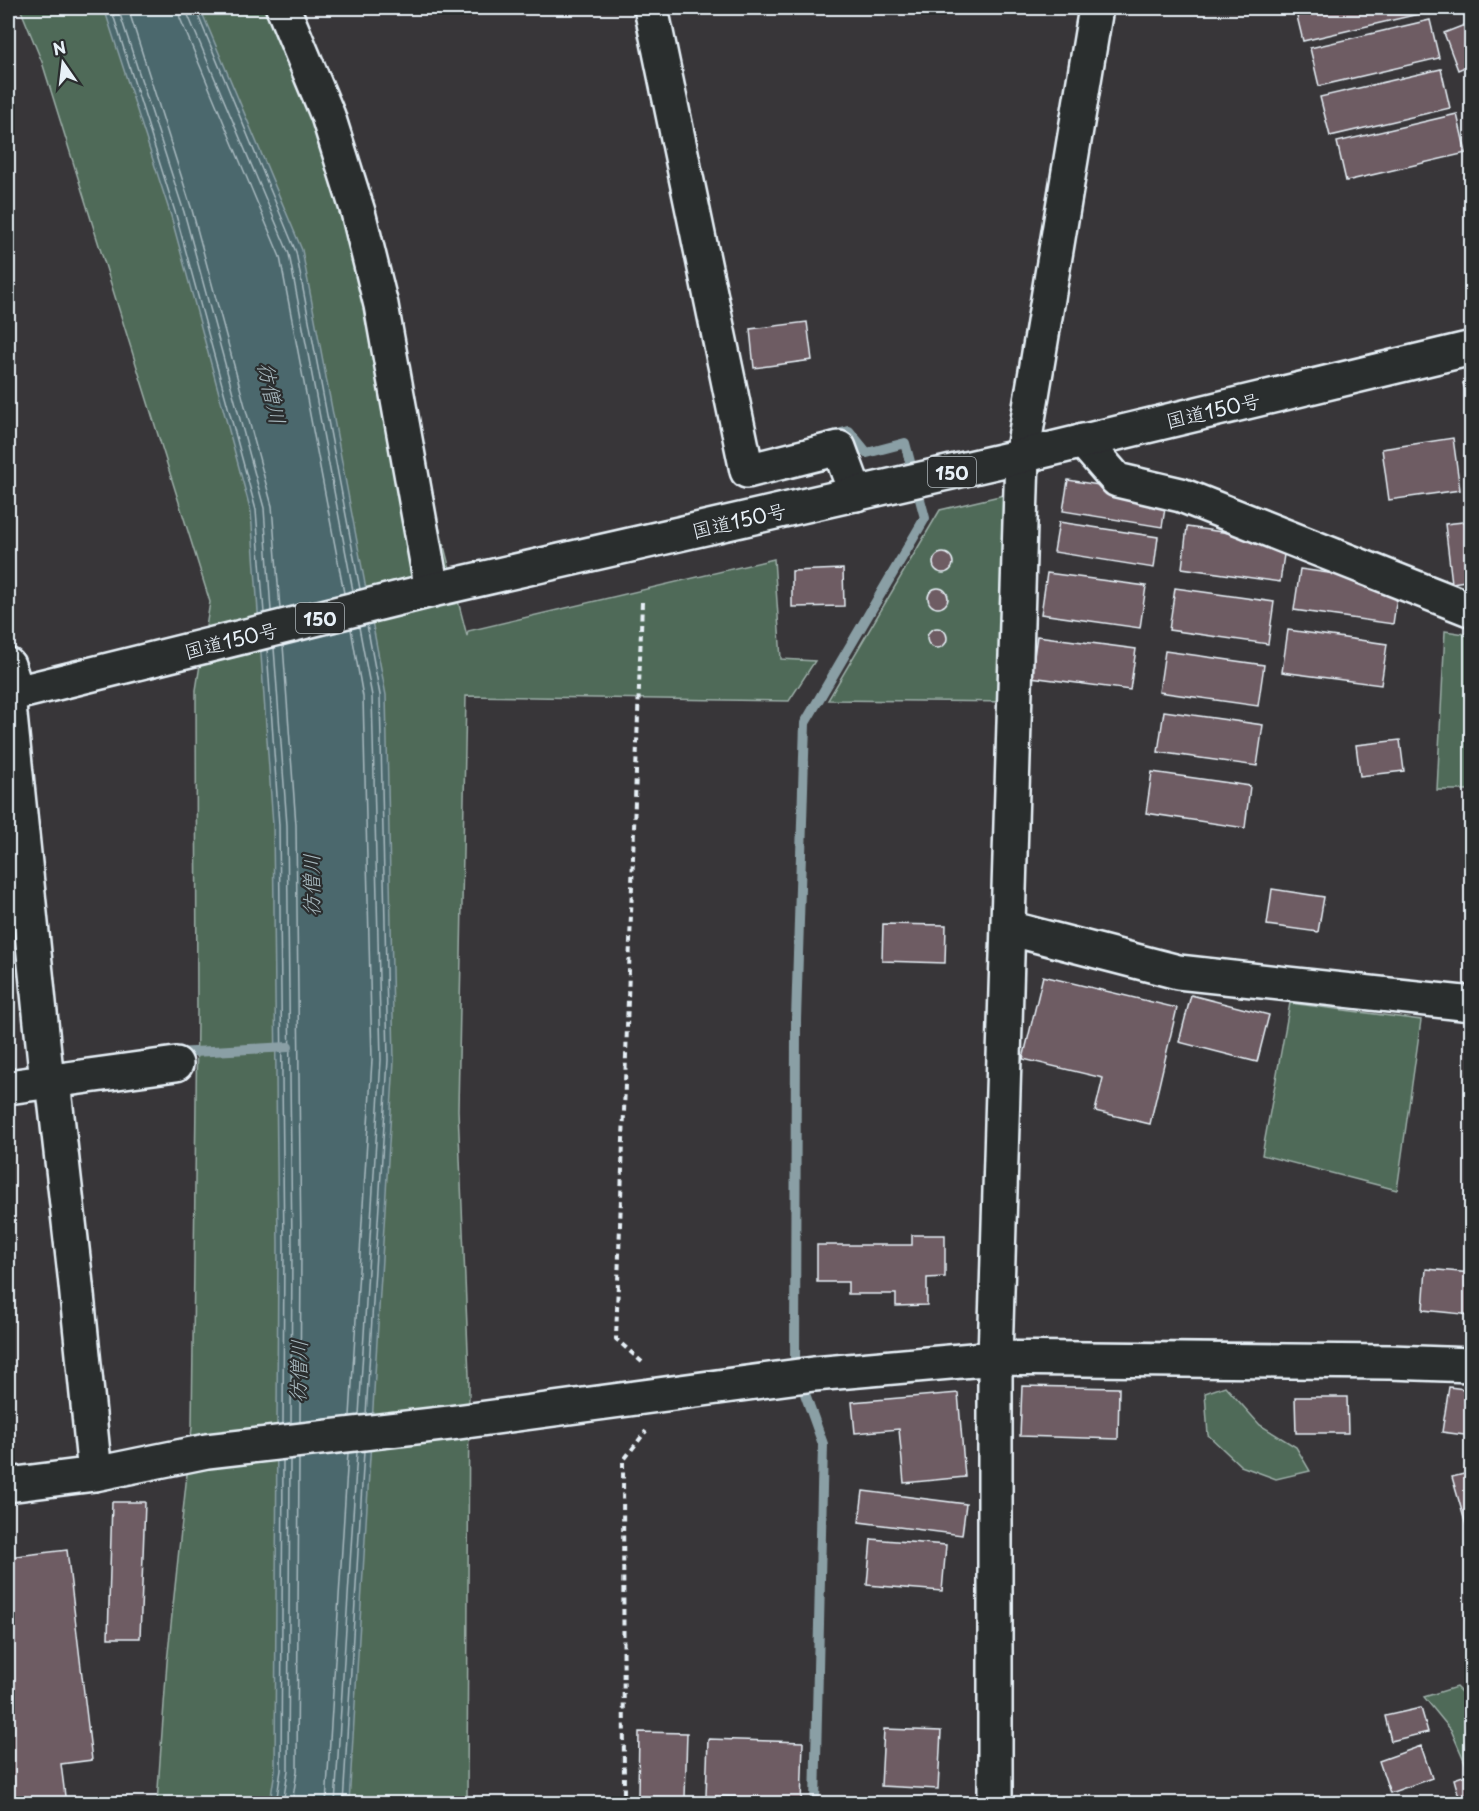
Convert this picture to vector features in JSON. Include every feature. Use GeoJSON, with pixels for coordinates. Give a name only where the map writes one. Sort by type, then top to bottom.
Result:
{"type":"FeatureCollection","features":[{"type":"Feature","properties":{"kind":"main road"},"geometry":{"type":"LineString","coordinates":[[283,8],[328,117],[358,212],[381,305],[432,590]]}},
{"type":"Feature","properties":{"kind":"main road"},"geometry":{"type":"LineString","coordinates":[[651,8],[747,471],[839,448],[856,494]]}},
{"type":"Feature","properties":{"kind":"main road"},"geometry":{"type":"LineString","coordinates":[[995,1803],[995,1358],[1022,456],[1096,8]]}},
{"type":"Feature","properties":{"kind":"main road","name":"国道150号"},"geometry":{"type":"LineString","coordinates":[[10,687],[208,645],[432,590],[1022,456],[1472,348]]}},
{"type":"Feature","properties":{"kind":"main road"},"geometry":{"type":"LineString","coordinates":[[1083,441],[1117,480],[1181,495],[1472,610]]}},
{"type":"Feature","properties":{"kind":"main road"},"geometry":{"type":"LineString","coordinates":[[10,687],[48,1072],[75,1275],[95,1474]]}},
{"type":"Feature","properties":{"kind":"main road"},"geometry":{"type":"LineString","coordinates":[[1008,928],[1178,972],[1472,1004]]}},
{"type":"Feature","properties":{"kind":"main road"},"geometry":{"type":"LineString","coordinates":[[8,1087],[48,1072],[176,1064]]}},
{"type":"Feature","properties":{"kind":"main road"},"geometry":{"type":"LineString","coordinates":[[8,1485],[95,1474],[207,1451],[450,1423],[814,1374],[995,1358],[1472,1365]]}},
{"type":"Feature","properties":{"kind":"path"},"geometry":{"type":"LineString","coordinates":[[624,1803],[622,1461],[677,1392],[616,1339],[642,602]]}},
{"type":"Feature","properties":{"kind":"green space"},"geometry":{"type":"Polygon","coordinates":[[[20,8],[266,8],[363,230],[467,636],[468,631],[774,559],[781,659],[815,661],[789,701],[466,696],[458,1110],[469,1375],[467,1803],[157,1803],[167,1662],[192,1427],[197,1019],[196,690],[210,602],[42,62],[20,8]]]}},
{"type":"Feature","properties":{"kind":"green space"},"geometry":{"type":"Polygon","coordinates":[[[1021,491],[1015,702],[828,700],[940,510],[1021,491]]]}},
{"type":"Feature","properties":{"kind":"green space"},"geometry":{"type":"Polygon","coordinates":[[[1445,631],[1471,635],[1471,790],[1437,790],[1445,631]]]}},
{"type":"Feature","properties":{"kind":"green space"},"geometry":{"type":"Polygon","coordinates":[[[1290,1003],[1421,1020],[1397,1190],[1262,1155],[1290,1003]]]}},
{"type":"Feature","properties":{"kind":"green space"},"geometry":{"type":"Polygon","coordinates":[[[1225,1386],[1260,1425],[1296,1447],[1310,1471],[1276,1479],[1241,1466],[1208,1435],[1205,1393],[1225,1386]]]}},
{"type":"Feature","properties":{"kind":"green space"},"geometry":{"type":"Polygon","coordinates":[[[1456,1687],[1471,1702],[1471,1774],[1451,1730],[1424,1697],[1456,1687]]]}},
{"type":"Feature","properties":{"kind":"water","name":"彷僧川"},"geometry":{"type":"Polygon","coordinates":[[[104,8],[200,8],[302,250],[386,695],[394,1061],[349,1803],[270,1803],[275,1770],[278,1245],[273,825],[251,512],[171,216],[104,8]]]}},
{"type":"Feature","properties":{"kind":"building"},"geometry":{"type":"Polygon","coordinates":[[[1295,8],[1422,8],[1423,13],[1303,41],[1295,8]]]}},
{"type":"Feature","properties":{"kind":"building"},"geometry":{"type":"Polygon","coordinates":[[[1430,20],[1439,58],[1319,86],[1310,48],[1430,20]]]}},
{"type":"Feature","properties":{"kind":"building"},"geometry":{"type":"Polygon","coordinates":[[[1472,22],[1472,64],[1458,70],[1444,33],[1472,22]]]}},
{"type":"Feature","properties":{"kind":"building"},"geometry":{"type":"Polygon","coordinates":[[[1441,69],[1450,108],[1330,136],[1320,97],[1441,69]]]}},
{"type":"Feature","properties":{"kind":"building"},"geometry":{"type":"Polygon","coordinates":[[[1472,73],[1472,89],[1466,75],[1472,73]]]}},
{"type":"Feature","properties":{"kind":"building"},"geometry":{"type":"Polygon","coordinates":[[[1457,114],[1466,153],[1346,181],[1337,142],[1457,114]]]}},
{"type":"Feature","properties":{"kind":"building"},"geometry":{"type":"Polygon","coordinates":[[[807,322],[812,360],[754,368],[750,329],[807,322]]]}},
{"type":"Feature","properties":{"kind":"building"},"geometry":{"type":"Polygon","coordinates":[[[1472,381],[1472,411],[1463,383],[1472,381]]]}},
{"type":"Feature","properties":{"kind":"building"},"geometry":{"type":"Polygon","coordinates":[[[1453,438],[1460,490],[1389,500],[1382,449],[1453,438]]]}},
{"type":"Feature","properties":{"kind":"building"},"geometry":{"type":"Polygon","coordinates":[[[1068,480],[1167,496],[1162,527],[1063,511],[1068,480]]]}},
{"type":"Feature","properties":{"kind":"building"},"geometry":{"type":"Polygon","coordinates":[[[1472,521],[1472,580],[1452,583],[1445,524],[1472,521]]]}},
{"type":"Feature","properties":{"kind":"building"},"geometry":{"type":"Polygon","coordinates":[[[1059,522],[1158,537],[1154,568],[1054,552],[1059,522]]]}},
{"type":"Feature","properties":{"kind":"building"},"geometry":{"type":"Polygon","coordinates":[[[1187,527],[1286,541],[1280,582],[1182,568],[1187,527]]]}},
{"type":"Feature","properties":{"kind":"building"},"geometry":{"type":"Polygon","coordinates":[[[943,553],[950,556],[953,563],[950,570],[943,573],[936,570],[933,563],[936,556],[943,553]]]}},
{"type":"Feature","properties":{"kind":"building"},"geometry":{"type":"Polygon","coordinates":[[[843,569],[844,606],[792,607],[792,571],[843,569]]]}},
{"type":"Feature","properties":{"kind":"building"},"geometry":{"type":"Polygon","coordinates":[[[1300,569],[1399,583],[1393,624],[1294,610],[1300,569]]]}},
{"type":"Feature","properties":{"kind":"building"},"geometry":{"type":"Polygon","coordinates":[[[1047,573],[1146,586],[1140,628],[1041,614],[1047,573]]]}},
{"type":"Feature","properties":{"kind":"building"},"geometry":{"type":"Polygon","coordinates":[[[938,588],[945,591],[948,598],[945,605],[938,608],[931,605],[928,598],[931,591],[938,588]]]}},
{"type":"Feature","properties":{"kind":"building"},"geometry":{"type":"Polygon","coordinates":[[[1175,588],[1274,602],[1268,644],[1169,630],[1175,588]]]}},
{"type":"Feature","properties":{"kind":"building"},"geometry":{"type":"Polygon","coordinates":[[[937,628],[944,631],[947,638],[944,645],[937,648],[930,645],[927,638],[930,631],[937,628]]]}},
{"type":"Feature","properties":{"kind":"building"},"geometry":{"type":"Polygon","coordinates":[[[1288,630],[1387,644],[1381,685],[1282,672],[1288,630]]]}},
{"type":"Feature","properties":{"kind":"building"},"geometry":{"type":"Polygon","coordinates":[[[1037,636],[1136,649],[1130,690],[1031,677],[1037,636]]]}},
{"type":"Feature","properties":{"kind":"building"},"geometry":{"type":"Polygon","coordinates":[[[1165,651],[1264,665],[1258,706],[1159,692],[1165,651]]]}},
{"type":"Feature","properties":{"kind":"building"},"geometry":{"type":"Polygon","coordinates":[[[1164,711],[1263,725],[1257,766],[1158,752],[1164,711]]]}},
{"type":"Feature","properties":{"kind":"building"},"geometry":{"type":"Polygon","coordinates":[[[1400,740],[1404,771],[1360,776],[1356,745],[1400,740]]]}},
{"type":"Feature","properties":{"kind":"building"},"geometry":{"type":"Polygon","coordinates":[[[1152,772],[1250,786],[1245,828],[1146,813],[1152,772]]]}},
{"type":"Feature","properties":{"kind":"building"},"geometry":{"type":"Polygon","coordinates":[[[1272,889],[1324,897],[1318,932],[1267,925],[1272,889]]]}},
{"type":"Feature","properties":{"kind":"building"},"geometry":{"type":"Polygon","coordinates":[[[883,924],[946,925],[945,963],[882,961],[883,924]]]}},
{"type":"Feature","properties":{"kind":"building"},"geometry":{"type":"Polygon","coordinates":[[[1043,976],[1177,1008],[1150,1124],[1095,1111],[1103,1078],[1023,1059],[1043,976]]]}},
{"type":"Feature","properties":{"kind":"building"},"geometry":{"type":"Polygon","coordinates":[[[1191,995],[1269,1015],[1257,1062],[1179,1042],[1191,995]]]}},
{"type":"Feature","properties":{"kind":"building"},"geometry":{"type":"Polygon","coordinates":[[[912,1235],[945,1235],[945,1277],[927,1278],[927,1305],[896,1306],[896,1294],[848,1294],[848,1282],[817,1282],[817,1245],[912,1245],[912,1235]]]}},
{"type":"Feature","properties":{"kind":"building"},"geometry":{"type":"Polygon","coordinates":[[[1426,1269],[1472,1273],[1472,1315],[1423,1310],[1426,1269]]]}},
{"type":"Feature","properties":{"kind":"building"},"geometry":{"type":"Polygon","coordinates":[[[1022,1386],[1119,1388],[1118,1439],[1020,1436],[1022,1386]]]}},
{"type":"Feature","properties":{"kind":"building"},"geometry":{"type":"Polygon","coordinates":[[[1449,1387],[1472,1390],[1472,1436],[1442,1432],[1449,1387]]]}},
{"type":"Feature","properties":{"kind":"building"},"geometry":{"type":"Polygon","coordinates":[[[958,1393],[965,1477],[904,1483],[899,1429],[855,1433],[852,1402],[958,1393]]]}},
{"type":"Feature","properties":{"kind":"building"},"geometry":{"type":"Polygon","coordinates":[[[1295,1397],[1347,1397],[1348,1433],[1296,1433],[1295,1397]]]}},
{"type":"Feature","properties":{"kind":"building"},"geometry":{"type":"Polygon","coordinates":[[[1472,1472],[1472,1523],[1466,1525],[1452,1477],[1472,1472]]]}},
{"type":"Feature","properties":{"kind":"building"},"geometry":{"type":"Polygon","coordinates":[[[863,1491],[966,1504],[962,1535],[859,1522],[863,1491]]]}},
{"type":"Feature","properties":{"kind":"building"},"geometry":{"type":"Polygon","coordinates":[[[112,1502],[145,1502],[140,1638],[108,1638],[112,1502]]]}},
{"type":"Feature","properties":{"kind":"building"},"geometry":{"type":"Polygon","coordinates":[[[871,1539],[946,1545],[942,1591],[867,1585],[871,1539]]]}},
{"type":"Feature","properties":{"kind":"building"},"geometry":{"type":"Polygon","coordinates":[[[67,1550],[92,1760],[61,1764],[66,1804],[8,1804],[8,1557],[67,1550]]]}},
{"type":"Feature","properties":{"kind":"building"},"geometry":{"type":"Polygon","coordinates":[[[1421,1708],[1428,1732],[1391,1741],[1385,1716],[1421,1708]]]}},
{"type":"Feature","properties":{"kind":"building"},"geometry":{"type":"Polygon","coordinates":[[[884,1729],[941,1731],[938,1789],[881,1786],[884,1729]]]}},
{"type":"Feature","properties":{"kind":"building"},"geometry":{"type":"Polygon","coordinates":[[[639,1732],[687,1733],[685,1798],[638,1796],[639,1732]]]}},
{"type":"Feature","properties":{"kind":"building"},"geometry":{"type":"Polygon","coordinates":[[[708,1739],[803,1742],[801,1804],[772,1804],[772,1798],[706,1796],[708,1739]]]}},
{"type":"Feature","properties":{"kind":"building"},"geometry":{"type":"Polygon","coordinates":[[[1421,1746],[1432,1778],[1390,1793],[1379,1761],[1421,1746]]]}},
{"type":"Feature","properties":{"kind":"building"},"geometry":{"type":"Polygon","coordinates":[[[1472,1773],[1472,1804],[1461,1804],[1454,1779],[1472,1773]]]}},
{"type":"Feature","properties":{"kind":"waterway"},"geometry":{"type":"LineString","coordinates":[[815,1804],[823,1444],[795,1366],[796,1020],[805,723],[925,518],[905,443],[867,453],[849,431],[830,436]]}},
{"type":"Feature","properties":{"kind":"waterway"},"geometry":{"type":"LineString","coordinates":[[175,1053],[288,1047]]}}]}
